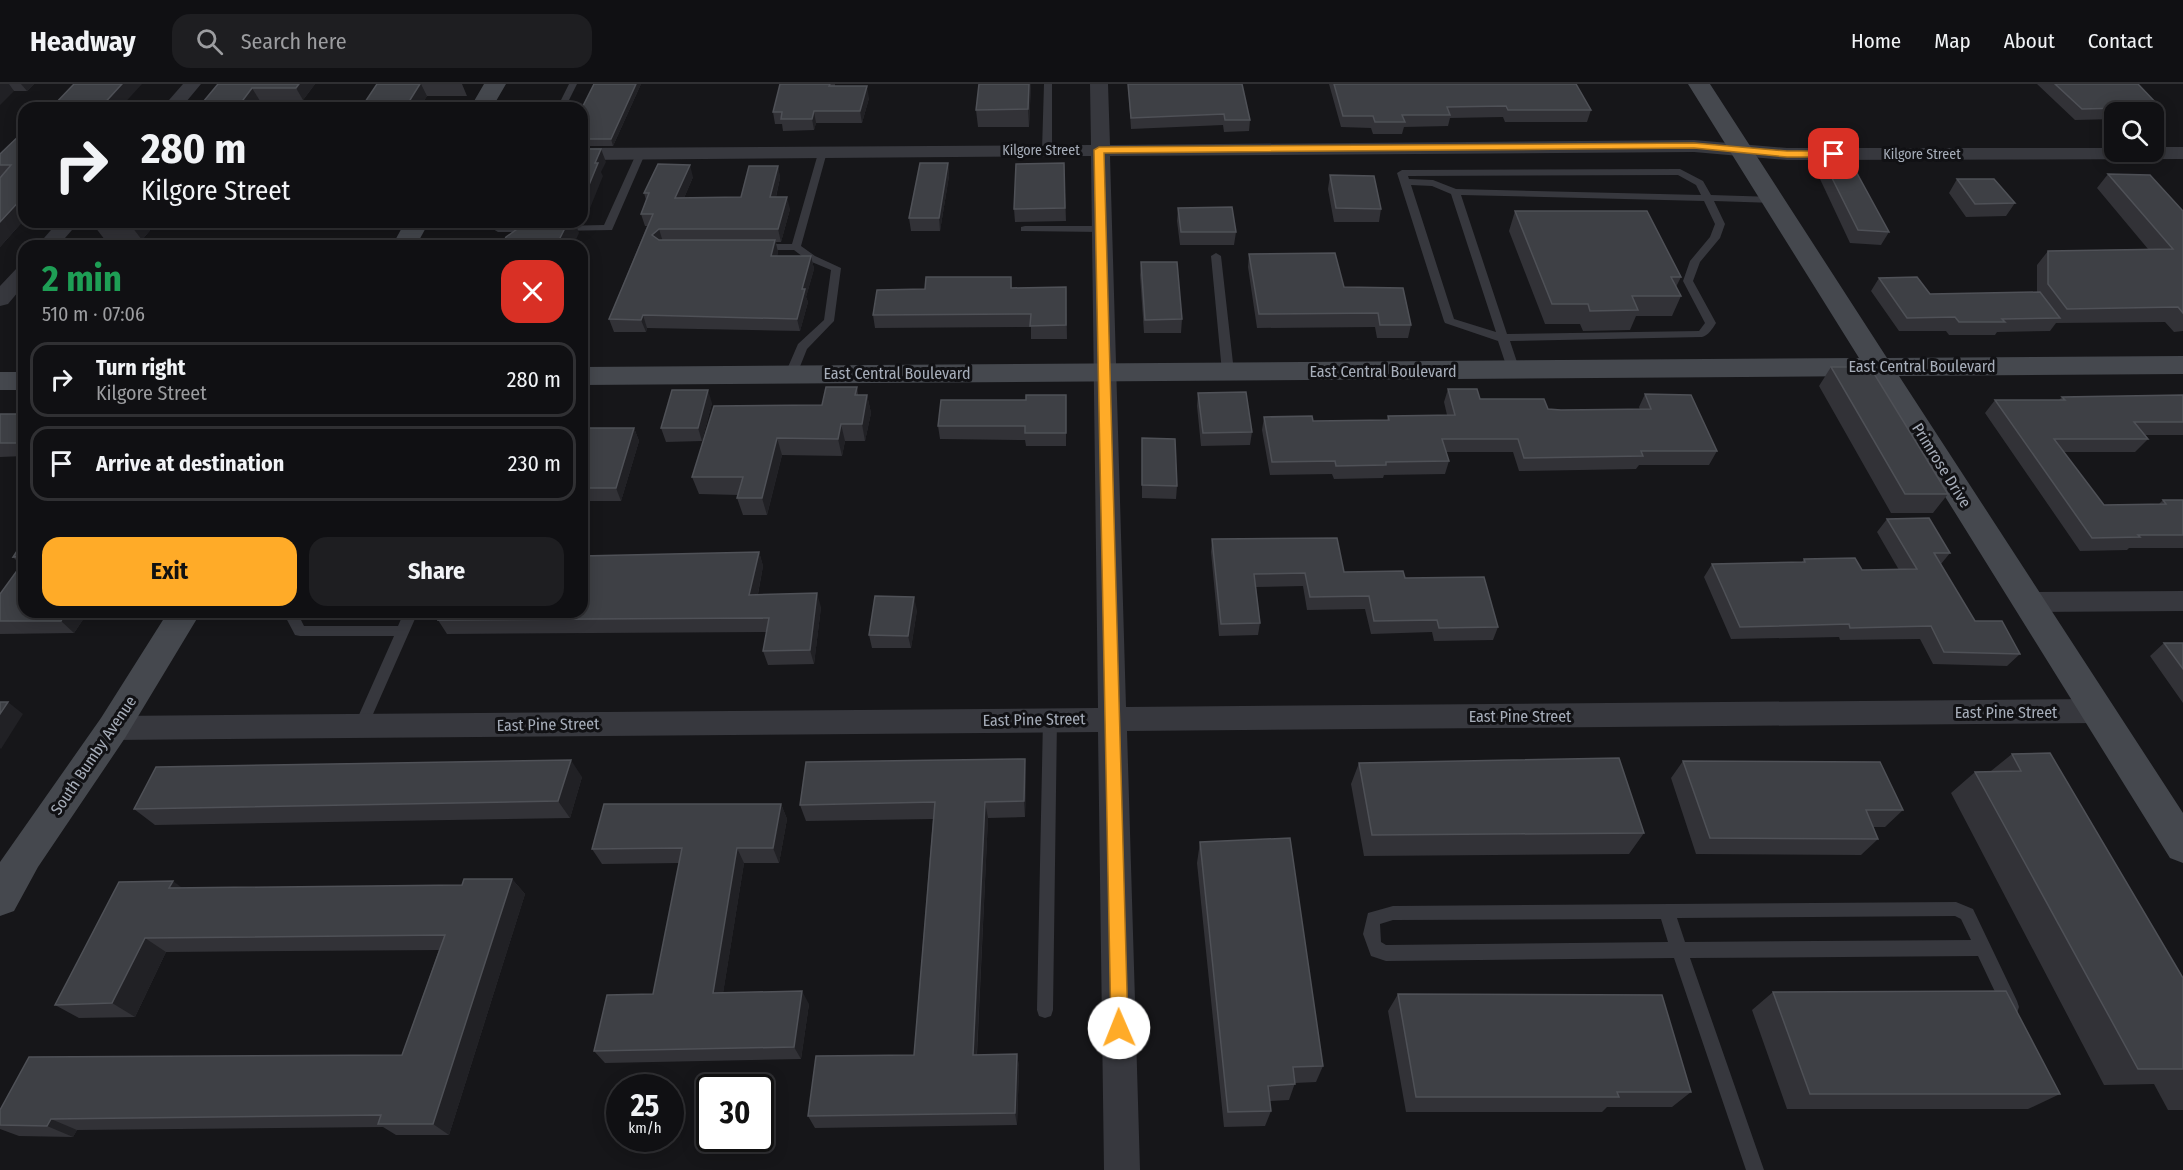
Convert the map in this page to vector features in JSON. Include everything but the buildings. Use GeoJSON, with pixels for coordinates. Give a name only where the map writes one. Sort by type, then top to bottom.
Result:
{"type":"FeatureCollection","features":[{"type":"Feature","properties":{"kind":"street"},"geometry":{"type":"LineString","coordinates":[[176,102],[192,84]]}},
{"type":"Feature","properties":{"kind":"street"},"geometry":{"type":"LineString","coordinates":[[484,102],[495,84]]}},
{"type":"Feature","properties":{"kind":"street"},"geometry":{"type":"LineString","coordinates":[[1099,84],[1122,1170]]}},
{"type":"Feature","properties":{"kind":"street","name":"Primrose Drive"},"geometry":{"type":"LineString","coordinates":[[1699,84],[2183,846]]}},
{"type":"Feature","properties":{"kind":"street","name":"Kilgore Street"},"geometry":{"type":"LineString","coordinates":[[588,154],[1682,146],[1787,154],[2183,153]]}},
{"type":"Feature","properties":{"kind":"street"},"geometry":{"type":"LineString","coordinates":[[52,240],[64,228]]}},
{"type":"Feature","properties":{"kind":"street"},"geometry":{"type":"LineString","coordinates":[[0,299],[18,279]]}},
{"type":"Feature","properties":{"kind":"street","name":"East Central Boulevard"},"geometry":{"type":"LineString","coordinates":[[588,376],[2183,365]]}},
{"type":"Feature","properties":{"kind":"street"},"geometry":{"type":"LineString","coordinates":[[0,381],[18,381]]}},
{"type":"Feature","properties":{"kind":"street"},"geometry":{"type":"LineString","coordinates":[[2029,602],[2183,601]]}},
{"type":"Feature","properties":{"kind":"street","name":"South Bumby Avenue"},"geometry":{"type":"LineString","coordinates":[[0,898],[25,855],[113,728],[182,618]]}},
{"type":"Feature","properties":{"kind":"street","name":"East Pine Street"},"geometry":{"type":"LineString","coordinates":[[113,728],[2098,711]]}},
{"type":"Feature","properties":{"kind":"lane"},"geometry":{"type":"LineString","coordinates":[[564,102],[573,84]]}},
{"type":"Feature","properties":{"kind":"lane"},"geometry":{"type":"LineString","coordinates":[[1047,150],[1048,84]]}},
{"type":"Feature","properties":{"kind":"lane"},"geometry":{"type":"LineString","coordinates":[[796,247],[822,152]]}},
{"type":"Feature","properties":{"kind":"lane"},"geometry":{"type":"LineString","coordinates":[[499,228],[608,228],[640,154]]}},
{"type":"Feature","properties":{"kind":"lane"},"geometry":{"type":"LineString","coordinates":[[1680,172],[1700,183],[1720,224],[1716,238],[1695,261],[1688,281],[1711,323],[1702,334],[1502,338],[1449,321],[1404,178],[1680,172]]}},
{"type":"Feature","properties":{"kind":"lane"},"geometry":{"type":"LineString","coordinates":[[1404,178],[1433,183],[1455,192],[1774,200]]}},
{"type":"Feature","properties":{"kind":"lane"},"geometry":{"type":"LineString","coordinates":[[1455,192],[1514,371]]}},
{"type":"Feature","properties":{"kind":"lane"},"geometry":{"type":"LineString","coordinates":[[1025,229],[1101,229]]}},
{"type":"Feature","properties":{"kind":"lane"},"geometry":{"type":"LineString","coordinates":[[752,247],[796,247],[811,258],[836,268],[829,321],[802,347],[791,374]]}},
{"type":"Feature","properties":{"kind":"lane"},"geometry":{"type":"LineString","coordinates":[[1215,256],[1228,372]]}},
{"type":"Feature","properties":{"kind":"lane"},"geometry":{"type":"LineString","coordinates":[[293,618],[300,631],[402,631]]}},
{"type":"Feature","properties":{"kind":"lane"},"geometry":{"type":"LineString","coordinates":[[361,726],[408,618]]}},
{"type":"Feature","properties":{"kind":"lane"},"geometry":{"type":"LineString","coordinates":[[1045,1010],[1050,719]]}},
{"type":"Feature","properties":{"kind":"lane"},"geometry":{"type":"LineString","coordinates":[[1983,948],[1386,952],[1377,950],[1370,926],[1374,918],[1393,913],[1956,909],[1967,914],[1983,948],[2018,1023]]}},
{"type":"Feature","properties":{"kind":"lane"},"geometry":{"type":"LineString","coordinates":[[1667,911],[1755,1170]]}},
{"type":"Feature","properties":{"kind":"route"},"geometry":{"type":"LineString","coordinates":[[1119,1028],[1114,718],[1099,150],[1694,146],[1787,154],[1834,154]]}}]}
